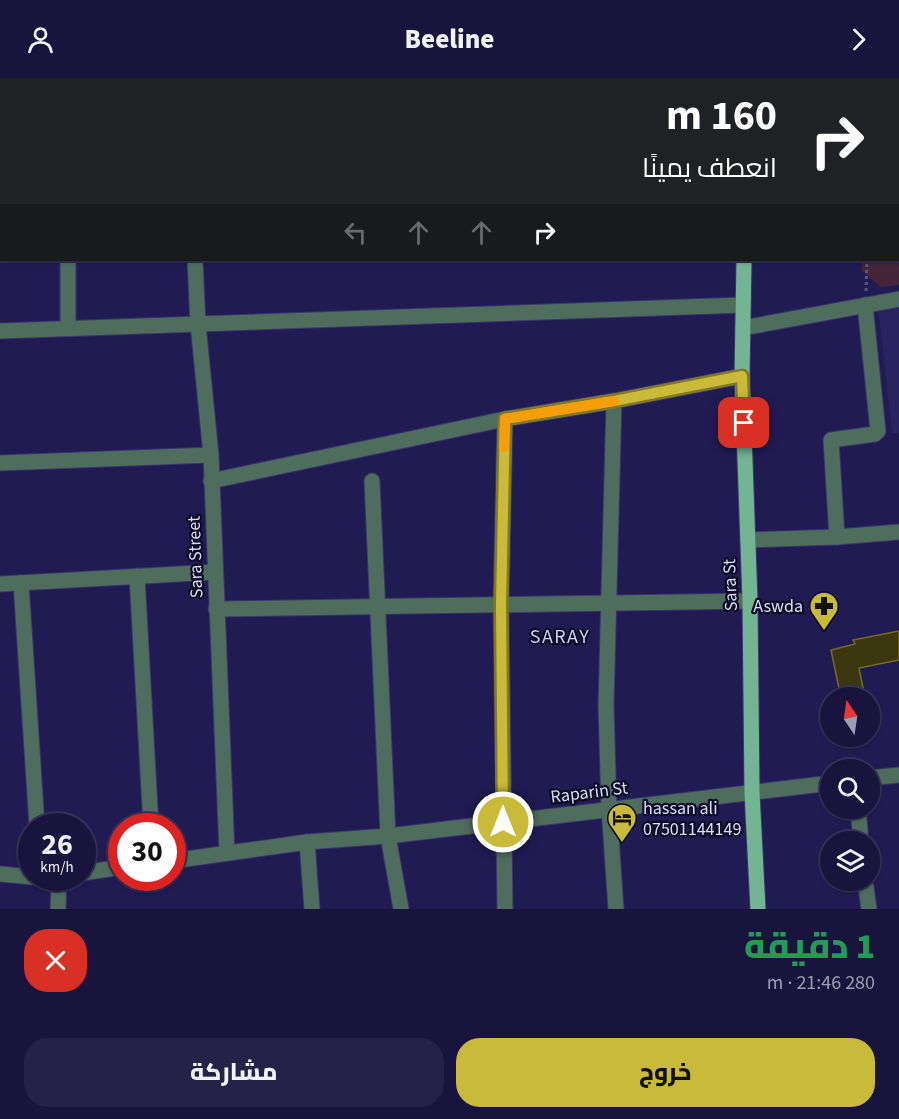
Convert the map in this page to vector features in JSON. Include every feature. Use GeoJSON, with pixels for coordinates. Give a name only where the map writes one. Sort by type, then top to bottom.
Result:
{"type":"FeatureCollection","features":[{"type":"Feature","properties":{"kind":"main road","name":"Sara St"},"geometry":{"type":"LineString","coordinates":[[744,261],[742,376],[750,601],[752,793],[758,909]]}},
{"type":"Feature","properties":{"kind":"street"},"geometry":{"type":"LineString","coordinates":[[68,261],[68,328]]}},
{"type":"Feature","properties":{"kind":"street","name":"Sara Street"},"geometry":{"type":"LineString","coordinates":[[195,261],[198,324],[212,481],[226,854]]}},
{"type":"Feature","properties":{"kind":"street"},"geometry":{"type":"LineString","coordinates":[[743,328],[899,299]]}},
{"type":"Feature","properties":{"kind":"street"},"geometry":{"type":"LineString","coordinates":[[0,331],[743,304]]}},
{"type":"Feature","properties":{"kind":"street"},"geometry":{"type":"LineString","coordinates":[[837,537],[831,440],[875,434],[878,430],[865,305]]}},
{"type":"Feature","properties":{"kind":"street"},"geometry":{"type":"LineString","coordinates":[[212,481],[505,419],[742,376]]}},
{"type":"Feature","properties":{"kind":"street"},"geometry":{"type":"LineString","coordinates":[[614,401],[606,706],[609,808],[616,909]]}},
{"type":"Feature","properties":{"kind":"street"},"geometry":{"type":"LineString","coordinates":[[505,419],[501,605],[505,909]]}},
{"type":"Feature","properties":{"kind":"street"},"geometry":{"type":"LineString","coordinates":[[0,463],[210,454]]}},
{"type":"Feature","properties":{"kind":"street"},"geometry":{"type":"LineString","coordinates":[[372,481],[388,836],[401,909]]}},
{"type":"Feature","properties":{"kind":"street"},"geometry":{"type":"LineString","coordinates":[[748,540],[899,532]]}},
{"type":"Feature","properties":{"kind":"street"},"geometry":{"type":"LineString","coordinates":[[0,584],[214,572]]}},
{"type":"Feature","properties":{"kind":"street"},"geometry":{"type":"LineString","coordinates":[[137,576],[150,813]]}},
{"type":"Feature","properties":{"kind":"street"},"geometry":{"type":"LineString","coordinates":[[21,582],[36,813]]}},
{"type":"Feature","properties":{"kind":"street"},"geometry":{"type":"LineString","coordinates":[[216,609],[750,601]]}},
{"type":"Feature","properties":{"kind":"street"},"geometry":{"type":"LineString","coordinates":[[880,777],[899,775]]}},
{"type":"Feature","properties":{"kind":"street","name":"Raparin St"},"geometry":{"type":"LineString","coordinates":[[186,859],[307,842],[388,836],[820,784]]}},
{"type":"Feature","properties":{"kind":"street"},"geometry":{"type":"LineString","coordinates":[[307,842],[312,909]]}},
{"type":"Feature","properties":{"kind":"street"},"geometry":{"type":"LineString","coordinates":[[0,874],[18,876]]}},
{"type":"Feature","properties":{"kind":"street"},"geometry":{"type":"LineString","coordinates":[[58,909],[59,891]]}},
{"type":"Feature","properties":{"kind":"street"},"geometry":{"type":"LineString","coordinates":[[867,891],[869,909]]}},
{"type":"Feature","properties":{"kind":"path"},"geometry":{"type":"LineString","coordinates":[[865,305],[867,261]]}},
{"type":"Feature","properties":{"kind":"shaded area"},"geometry":{"type":"Polygon","coordinates":[[[862,261],[899,261],[899,285],[881,287],[862,271],[862,261]]]}},
{"type":"Feature","properties":{"kind":"shaded area"},"geometry":{"type":"Polygon","coordinates":[[[899,304],[899,433],[892,433],[878,307],[899,304]]]}},
{"type":"Feature","properties":{"kind":"building"},"geometry":{"type":"Polygon","coordinates":[[[899,631],[899,660],[859,668],[863,687],[839,687],[831,650],[855,644],[853,640],[899,631]]]}},
{"type":"Feature","properties":{"kind":"slow traffic"},"geometry":{"type":"LineString","coordinates":[[504,447],[505,419],[614,401]]}},
{"type":"Feature","properties":{"kind":"place","name":"Aswda"},"geometry":{"type":"Point","coordinates":[824,632]}},
{"type":"Feature","properties":{"kind":"place","name":"hassan ali 07501144149"},"geometry":{"type":"Point","coordinates":[622,844]}},
{"type":"Feature","properties":{"kind":"district","name":"SARAY"},"geometry":{"type":"Point","coordinates":[560,636]}},
{"type":"Feature","properties":{"kind":"route"},"geometry":{"type":"LineString","coordinates":[[503,822],[501,605],[505,419],[742,376],[744,423]]}}]}
